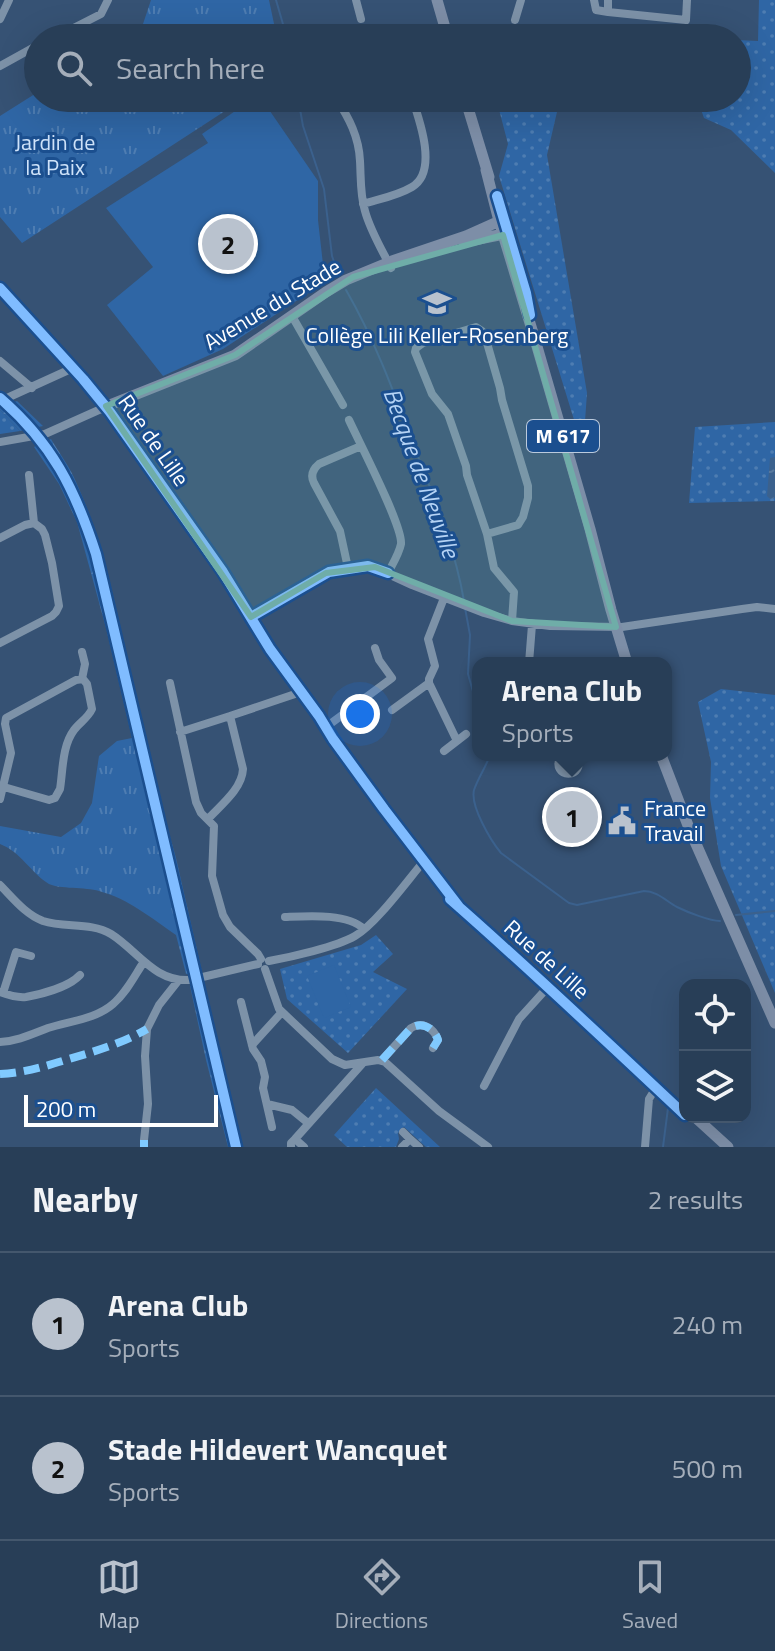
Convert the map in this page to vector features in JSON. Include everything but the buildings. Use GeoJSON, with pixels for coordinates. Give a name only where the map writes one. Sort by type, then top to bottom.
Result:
{"type":"FeatureCollection","features":[{"type":"Feature","properties":{"kind":"main road"},"geometry":{"type":"LineString","coordinates":[[437,0],[444,24]]}},
{"type":"Feature","properties":{"kind":"main road","name":"M 617"},"geometry":{"type":"LineString","coordinates":[[469,112],[626,657]]}},
{"type":"Feature","properties":{"kind":"main road","name":"Avenue du Stade"},"geometry":{"type":"LineString","coordinates":[[103,408],[232,357],[333,287],[353,277],[502,220]]}},
{"type":"Feature","properties":{"kind":"main road"},"geometry":{"type":"LineString","coordinates":[[389,265],[469,240],[506,234]]}},
{"type":"Feature","properties":{"kind":"main road","name":"Rue de Lille"},"geometry":{"type":"LineString","coordinates":[[0,288],[103,408],[223,572],[317,724],[333,739]]}},
{"type":"Feature","properties":{"kind":"main road","name":"Rue de Lille"},"geometry":{"type":"LineString","coordinates":[[0,296],[71,369]]}},
{"type":"Feature","properties":{"kind":"main road","name":"Rue de Lille"},"geometry":{"type":"LineString","coordinates":[[103,408],[257,629]]}},
{"type":"Feature","properties":{"kind":"main road","name":"M 617"},"geometry":{"type":"LineString","coordinates":[[619,627],[632,657]]}},
{"type":"Feature","properties":{"kind":"main road","name":"Rue de Lille"},"geometry":{"type":"LineString","coordinates":[[298,693],[326,727],[422,863],[460,908],[679,1109]]}},
{"type":"Feature","properties":{"kind":"main road"},"geometry":{"type":"LineString","coordinates":[[663,761],[775,1023]]}},
{"type":"Feature","properties":{"kind":"main road","name":"Rue de Lille"},"geometry":{"type":"LineString","coordinates":[[657,1086],[679,1103]]}},
{"type":"Feature","properties":{"kind":"main road","name":"Rue de Lille"},"geometry":{"type":"LineString","coordinates":[[694,1123],[720,1147]]}},
{"type":"Feature","properties":{"kind":"main road"},"geometry":{"type":"LineString","coordinates":[[702,1123],[728,1147]]}},
{"type":"Feature","properties":{"kind":"street"},"geometry":{"type":"LineString","coordinates":[[0,19],[9,0]]}},
{"type":"Feature","properties":{"kind":"street"},"geometry":{"type":"LineString","coordinates":[[81,24],[101,14],[108,0]]}},
{"type":"Feature","properties":{"kind":"street"},"geometry":{"type":"LineString","coordinates":[[356,0],[361,19]]}},
{"type":"Feature","properties":{"kind":"street"},"geometry":{"type":"LineString","coordinates":[[515,20],[521,0]]}},
{"type":"Feature","properties":{"kind":"street"},"geometry":{"type":"LineString","coordinates":[[594,0],[596,10],[686,20],[687,0]]}},
{"type":"Feature","properties":{"kind":"street"},"geometry":{"type":"LineString","coordinates":[[608,0],[608,12]]}},
{"type":"Feature","properties":{"kind":"street"},"geometry":{"type":"LineString","coordinates":[[0,66],[24,53]]}},
{"type":"Feature","properties":{"kind":"street"},"geometry":{"type":"LineString","coordinates":[[345,112],[357,142],[365,214],[389,265]]}},
{"type":"Feature","properties":{"kind":"street"},"geometry":{"type":"LineString","coordinates":[[363,204],[409,189],[424,175],[423,140],[416,112]]}},
{"type":"Feature","properties":{"kind":"street"},"geometry":{"type":"LineString","coordinates":[[292,316],[343,405]]}},
{"type":"Feature","properties":{"kind":"street"},"geometry":{"type":"LineString","coordinates":[[487,534],[519,524],[528,498],[528,486],[485,336],[476,327],[423,343],[415,352],[432,394],[448,414],[487,534],[494,568],[514,592],[512,621]]}},
{"type":"Feature","properties":{"kind":"street"},"geometry":{"type":"LineString","coordinates":[[0,361],[32,388]]}},
{"type":"Feature","properties":{"kind":"street"},"geometry":{"type":"LineString","coordinates":[[7,398],[71,369]]}},
{"type":"Feature","properties":{"kind":"street"},"geometry":{"type":"LineString","coordinates":[[0,442],[45,434],[103,408]]}},
{"type":"Feature","properties":{"kind":"street"},"geometry":{"type":"LineString","coordinates":[[349,420],[389,506],[401,540],[388,573]]}},
{"type":"Feature","properties":{"kind":"street"},"geometry":{"type":"LineString","coordinates":[[348,568],[340,531],[312,477],[319,464],[361,446]]}},
{"type":"Feature","properties":{"kind":"street"},"geometry":{"type":"LineString","coordinates":[[0,643],[52,616],[59,606],[45,535],[34,523],[29,475]]}},
{"type":"Feature","properties":{"kind":"street"},"geometry":{"type":"LineString","coordinates":[[0,538],[34,523]]}},
{"type":"Feature","properties":{"kind":"street"},"geometry":{"type":"LineString","coordinates":[[251,617],[326,573],[371,566],[448,600],[532,625],[619,627],[748,608],[775,609]]}},
{"type":"Feature","properties":{"kind":"street"},"geometry":{"type":"LineString","coordinates":[[448,600],[428,639],[435,665],[429,683],[457,741]]}},
{"type":"Feature","properties":{"kind":"street"},"geometry":{"type":"LineString","coordinates":[[529,657],[532,625]]}},
{"type":"Feature","properties":{"kind":"street"},"geometry":{"type":"LineString","coordinates":[[326,727],[392,678],[380,662],[375,648]]}},
{"type":"Feature","properties":{"kind":"street"},"geometry":{"type":"LineString","coordinates":[[82,652],[85,664],[82,679]]}},
{"type":"Feature","properties":{"kind":"street"},"geometry":{"type":"LineString","coordinates":[[0,799],[11,753],[2,720],[82,679]]}},
{"type":"Feature","properties":{"kind":"street"},"geometry":{"type":"LineString","coordinates":[[4,787],[49,800],[57,795],[68,740],[92,709],[87,684],[82,679]]}},
{"type":"Feature","properties":{"kind":"street"},"geometry":{"type":"LineString","coordinates":[[170,683],[196,802],[215,829],[212,876],[223,915],[230,927],[258,954],[275,1002],[282,1012],[337,1062],[345,1065],[382,1060],[416,1025],[436,1033],[438,1040],[433,1048]]}},
{"type":"Feature","properties":{"kind":"street"},"geometry":{"type":"LineString","coordinates":[[392,710],[429,683]]}},
{"type":"Feature","properties":{"kind":"street"},"geometry":{"type":"LineString","coordinates":[[180,732],[298,693]]}},
{"type":"Feature","properties":{"kind":"street"},"geometry":{"type":"LineString","coordinates":[[208,819],[242,778],[242,764],[230,716]]}},
{"type":"Feature","properties":{"kind":"street"},"geometry":{"type":"LineString","coordinates":[[444,751],[466,734]]}},
{"type":"Feature","properties":{"kind":"street"},"geometry":{"type":"LineString","coordinates":[[559,761],[560,770],[569,774],[578,768],[579,761]]}},
{"type":"Feature","properties":{"kind":"street"},"geometry":{"type":"LineString","coordinates":[[0,885],[35,917],[104,931],[124,944],[143,963],[163,976],[178,981],[263,963],[343,941],[364,929],[422,863]]}},
{"type":"Feature","properties":{"kind":"street"},"geometry":{"type":"LineString","coordinates":[[285,917],[331,918],[355,922],[364,929]]}},
{"type":"Feature","properties":{"kind":"street"},"geometry":{"type":"LineString","coordinates":[[31,956],[16,952],[2,992],[27,996],[70,984],[80,975]]}},
{"type":"Feature","properties":{"kind":"street"},"geometry":{"type":"LineString","coordinates":[[0,1042],[34,1035],[106,1009],[121,996],[143,963]]}},
{"type":"Feature","properties":{"kind":"street"},"geometry":{"type":"LineString","coordinates":[[144,1140],[148,1104],[147,1029],[159,1005],[178,981]]}},
{"type":"Feature","properties":{"kind":"street"},"geometry":{"type":"LineString","coordinates":[[484,1086],[519,1019],[548,987]]}},
{"type":"Feature","properties":{"kind":"street"},"geometry":{"type":"LineString","coordinates":[[241,1002],[252,1045],[265,1077],[263,1088],[272,1127]]}},
{"type":"Feature","properties":{"kind":"street"},"geometry":{"type":"LineString","coordinates":[[252,1045],[282,1012]]}},
{"type":"Feature","properties":{"kind":"street"},"geometry":{"type":"LineString","coordinates":[[382,1060],[439,1111],[488,1147]]}},
{"type":"Feature","properties":{"kind":"street"},"geometry":{"type":"LineString","coordinates":[[304,1147],[293,1143],[362,1064]]}},
{"type":"Feature","properties":{"kind":"street"},"geometry":{"type":"LineString","coordinates":[[645,1147],[649,1099],[657,1086]]}},
{"type":"Feature","properties":{"kind":"street"},"geometry":{"type":"LineString","coordinates":[[267,1104],[292,1110],[308,1123]]}},
{"type":"Feature","properties":{"kind":"street"},"geometry":{"type":"LineString","coordinates":[[402,1147],[406,1135],[419,1147]]}},
{"type":"Feature","properties":{"kind":"highlighted area"},"geometry":{"type":"Polygon","coordinates":[[[503,235],[616,627],[512,621],[375,567],[326,573],[251,617],[106,406],[235,355],[353,277],[503,235]]]}},
{"type":"Feature","properties":{"kind":"green space"},"geometry":{"type":"Polygon","coordinates":[[[151,0],[269,0],[274,24],[143,24],[151,0]]]}},
{"type":"Feature","properties":{"kind":"green space"},"geometry":{"type":"Polygon","coordinates":[[[759,0],[775,0],[775,173],[731,130],[704,118],[702,112],[751,112],[751,41],[758,41],[759,0]]]}},
{"type":"Feature","properties":{"kind":"green space","name":"Jardin de la Paix"},"geometry":{"type":"Polygon","coordinates":[[[24,101],[24,112],[223,112],[22,243],[0,217],[0,116],[24,101]]]}},
{"type":"Feature","properties":{"kind":"green space"},"geometry":{"type":"Polygon","coordinates":[[[234,112],[271,112],[318,181],[318,220],[325,282],[223,349],[163,376],[107,305],[153,267],[106,208],[208,143],[202,134],[234,112]]]}},
{"type":"Feature","properties":{"kind":"green space"},"geometry":{"type":"Polygon","coordinates":[[[500,112],[557,112],[547,155],[587,393],[583,449],[499,176],[508,144],[500,112]]]}},
{"type":"Feature","properties":{"kind":"green space"},"geometry":{"type":"Polygon","coordinates":[[[17,401],[43,426],[20,431],[0,410],[17,401]]]}},
{"type":"Feature","properties":{"kind":"green space"},"geometry":{"type":"Polygon","coordinates":[[[0,410],[20,431],[0,434],[0,410]]]}},
{"type":"Feature","properties":{"kind":"green space"},"geometry":{"type":"Polygon","coordinates":[[[775,422],[775,501],[689,503],[695,427],[775,422]]]}},
{"type":"Feature","properties":{"kind":"green space"},"geometry":{"type":"Polygon","coordinates":[[[51,439],[74,476],[90,517],[120,625],[106,628],[77,522],[59,484],[34,447],[51,439]]]}},
{"type":"Feature","properties":{"kind":"green space"},"geometry":{"type":"Polygon","coordinates":[[[120,625],[142,736],[176,858],[202,972],[186,974],[176,935],[176,909],[106,628],[120,625]]]}},
{"type":"Feature","properties":{"kind":"green space"},"geometry":{"type":"Polygon","coordinates":[[[721,689],[775,695],[775,993],[721,866],[710,798],[711,762],[698,702],[721,689]]]}},
{"type":"Feature","properties":{"kind":"green space"},"geometry":{"type":"Polygon","coordinates":[[[132,738],[176,909],[176,935],[110,894],[49,884],[14,852],[0,844],[0,826],[61,837],[81,823],[92,803],[99,756],[117,741],[132,738]]]}},
{"type":"Feature","properties":{"kind":"green space"},"geometry":{"type":"Polygon","coordinates":[[[376,935],[393,954],[373,972],[407,989],[348,1053],[287,999],[280,969],[361,945],[376,935]]]}},
{"type":"Feature","properties":{"kind":"green space"},"geometry":{"type":"Polygon","coordinates":[[[334,965],[351,1007],[324,1018],[307,976],[334,965]]]}},
{"type":"Feature","properties":{"kind":"green space"},"geometry":{"type":"Polygon","coordinates":[[[203,983],[241,1147],[228,1147],[206,1060],[190,986],[203,983]]]}},
{"type":"Feature","properties":{"kind":"green space"},"geometry":{"type":"Polygon","coordinates":[[[376,1088],[440,1147],[426,1147],[404,1127],[398,1133],[396,1147],[347,1147],[334,1135],[376,1088]]]}},
{"type":"Feature","properties":{"kind":"water"},"geometry":{"type":"Polygon","coordinates":[[[775,457],[775,498],[770,499],[767,496],[770,458],[775,457]]]}},
{"type":"Feature","properties":{"kind":"waterway","name":"Becque de Neuville"},"geometry":{"type":"LineString","coordinates":[[276,0],[283,24]]}},
{"type":"Feature","properties":{"kind":"waterway","name":"Becque de Neuville"},"geometry":{"type":"LineString","coordinates":[[300,112],[324,189],[332,256],[339,276]]}},
{"type":"Feature","properties":{"kind":"waterway","name":"Becque de Neuville"},"geometry":{"type":"LineString","coordinates":[[346,290],[384,368],[430,487],[450,543],[464,601]]}},
{"type":"Feature","properties":{"kind":"waterway","name":"Becque de Neuville"},"geometry":{"type":"LineString","coordinates":[[465,608],[470,635],[468,674],[472,688]]}},
{"type":"Feature","properties":{"kind":"waterway","name":"Becque de Neuville"},"geometry":{"type":"LineString","coordinates":[[487,761],[474,790],[475,805],[487,832],[501,853],[569,903],[577,905],[649,891],[677,907],[720,921]]}},
{"type":"Feature","properties":{"kind":"waterway","name":"Becque de Neuville"},"geometry":{"type":"LineString","coordinates":[[736,915],[775,911]]}},
{"type":"Feature","properties":{"kind":"waterway"},"geometry":{"type":"LineString","coordinates":[[663,1147],[668,1108]]}},
{"type":"Feature","properties":{"kind":"marked path"},"geometry":{"type":"LineString","coordinates":[[382,1060],[415,1026],[427,1027],[434,1032],[438,1040],[433,1048]]}},
{"type":"Feature","properties":{"kind":"marked path"},"geometry":{"type":"LineString","coordinates":[[0,1074],[35,1069],[89,1053],[147,1029]]}},
{"type":"Feature","properties":{"kind":"marked path"},"geometry":{"type":"LineString","coordinates":[[144,1140],[144,1147]]}},
{"type":"Feature","properties":{"kind":"cycle path"},"geometry":{"type":"LineString","coordinates":[[497,196],[530,315]]}},
{"type":"Feature","properties":{"kind":"cycle path"},"geometry":{"type":"LineString","coordinates":[[0,288],[110,412],[223,572],[270,649],[333,739],[460,908]]}},
{"type":"Feature","properties":{"kind":"cycle path"},"geometry":{"type":"LineString","coordinates":[[0,398],[34,432],[60,468],[96,554],[236,1147]]}},
{"type":"Feature","properties":{"kind":"cycle path"},"geometry":{"type":"LineString","coordinates":[[251,617],[329,572],[368,566],[388,573]]}},
{"type":"Feature","properties":{"kind":"cycle path"},"geometry":{"type":"LineString","coordinates":[[450,899],[679,1109]]}},
{"type":"Feature","properties":{"kind":"place","name":"Stade Hildevert Wancquet"},"geometry":{"type":"Point","coordinates":[228,244]}},
{"type":"Feature","properties":{"kind":"place","name":"Collège Lili Keller-Rosenberg"},"geometry":{"type":"Point","coordinates":[437,303]}},
{"type":"Feature","properties":{"kind":"place","name":"Arena Club"},"geometry":{"type":"Point","coordinates":[572,817]}},
{"type":"Feature","properties":{"kind":"place","name":"France Travail"},"geometry":{"type":"Point","coordinates":[622,821]}}]}
